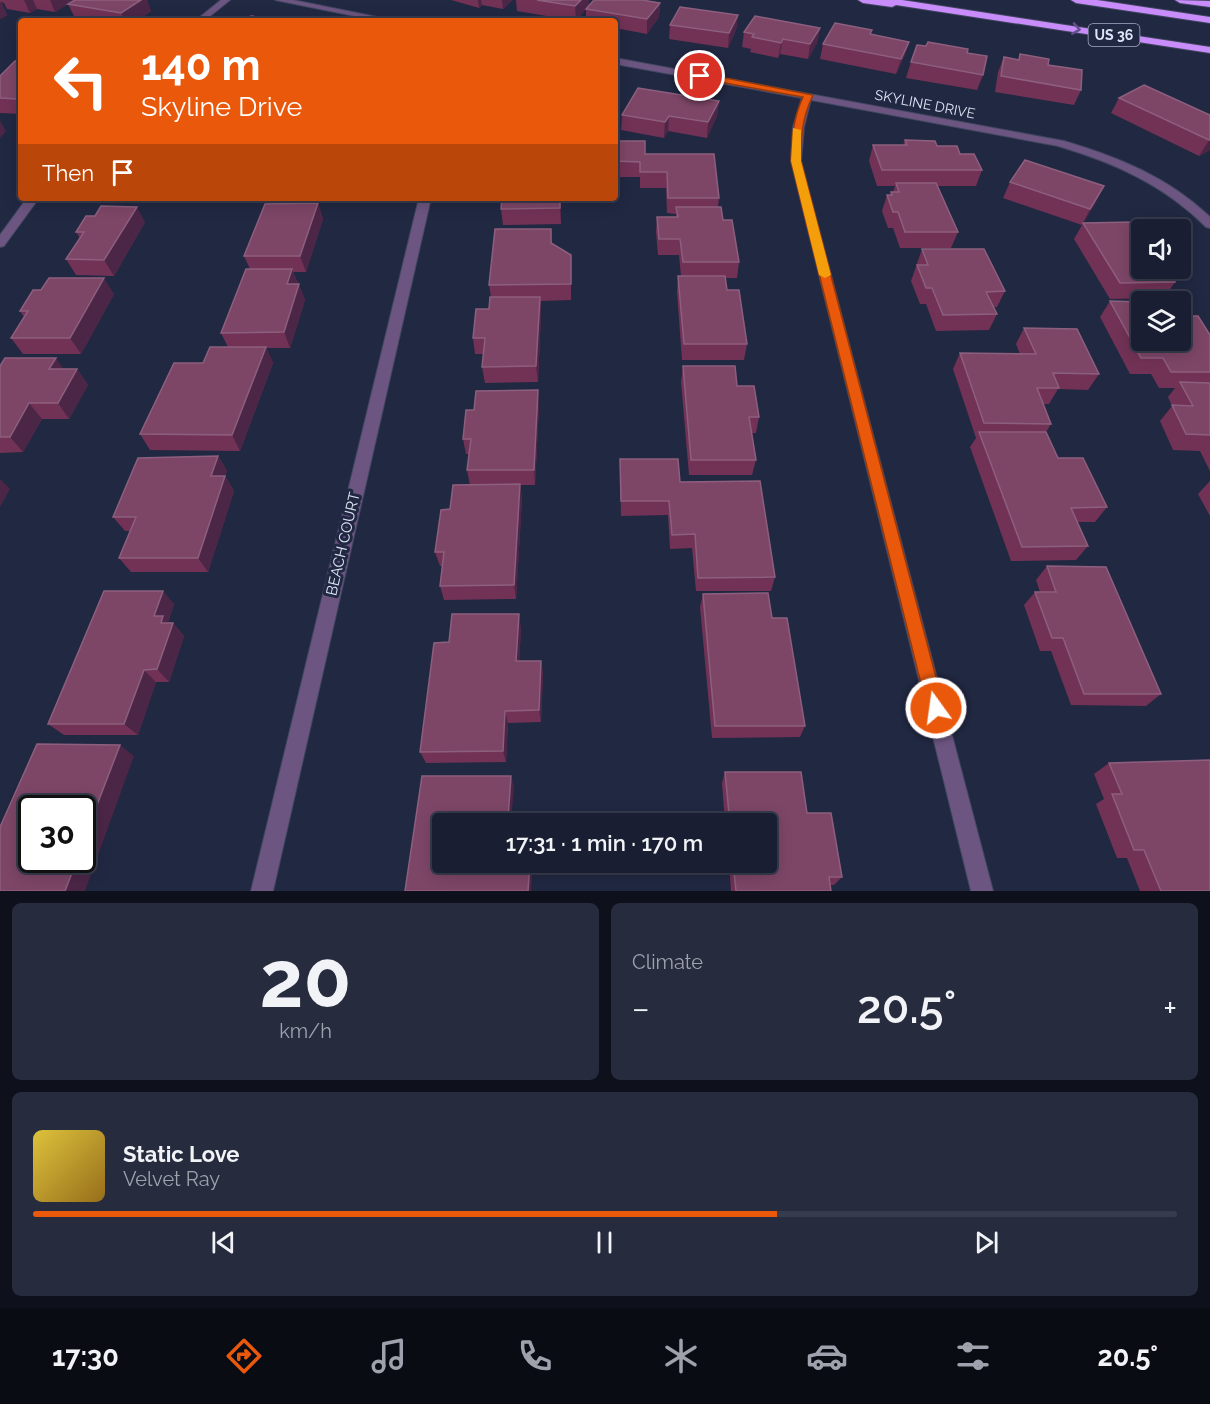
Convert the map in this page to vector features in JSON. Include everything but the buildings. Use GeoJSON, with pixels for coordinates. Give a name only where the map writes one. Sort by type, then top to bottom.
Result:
{"type":"FeatureCollection","features":[{"type":"Feature","properties":{"kind":"highway"},"geometry":{"type":"LineString","coordinates":[[863,0],[1019,21]]}},
{"type":"Feature","properties":{"kind":"highway","name":"US 36"},"geometry":{"type":"LineString","coordinates":[[882,0],[1210,50]]}},
{"type":"Feature","properties":{"kind":"highway"},"geometry":{"type":"LineString","coordinates":[[1076,0],[1210,20]]}},
{"type":"Feature","properties":{"kind":"highway"},"geometry":{"type":"LineString","coordinates":[[1180,0],[1210,4]]}},
{"type":"Feature","properties":{"kind":"street"},"geometry":{"type":"LineString","coordinates":[[203,18],[226,0]]}},
{"type":"Feature","properties":{"kind":"street"},"geometry":{"type":"LineString","coordinates":[[279,0],[377,18]]}},
{"type":"Feature","properties":{"kind":"street","name":"SKYLINE DRIVE"},"geometry":{"type":"LineString","coordinates":[[618,62],[808,95],[1060,143],[1090,151],[1139,170],[1162,183],[1192,205],[1210,224]]}},
{"type":"Feature","properties":{"kind":"street"},"geometry":{"type":"LineString","coordinates":[[808,95],[799,115],[796,161],[982,891]]}},
{"type":"Feature","properties":{"kind":"street"},"geometry":{"type":"LineString","coordinates":[[0,243],[31,201]]}},
{"type":"Feature","properties":{"kind":"street","name":"BEACH COURT"},"geometry":{"type":"LineString","coordinates":[[262,891],[424,201]]}},
{"type":"Feature","properties":{"kind":"slow traffic"},"geometry":{"type":"LineString","coordinates":[[797,130],[796,161],[825,275]]}},
{"type":"Feature","properties":{"kind":"route"},"geometry":{"type":"LineString","coordinates":[[700,76],[808,95],[799,115],[796,161],[936,708]]}}]}
